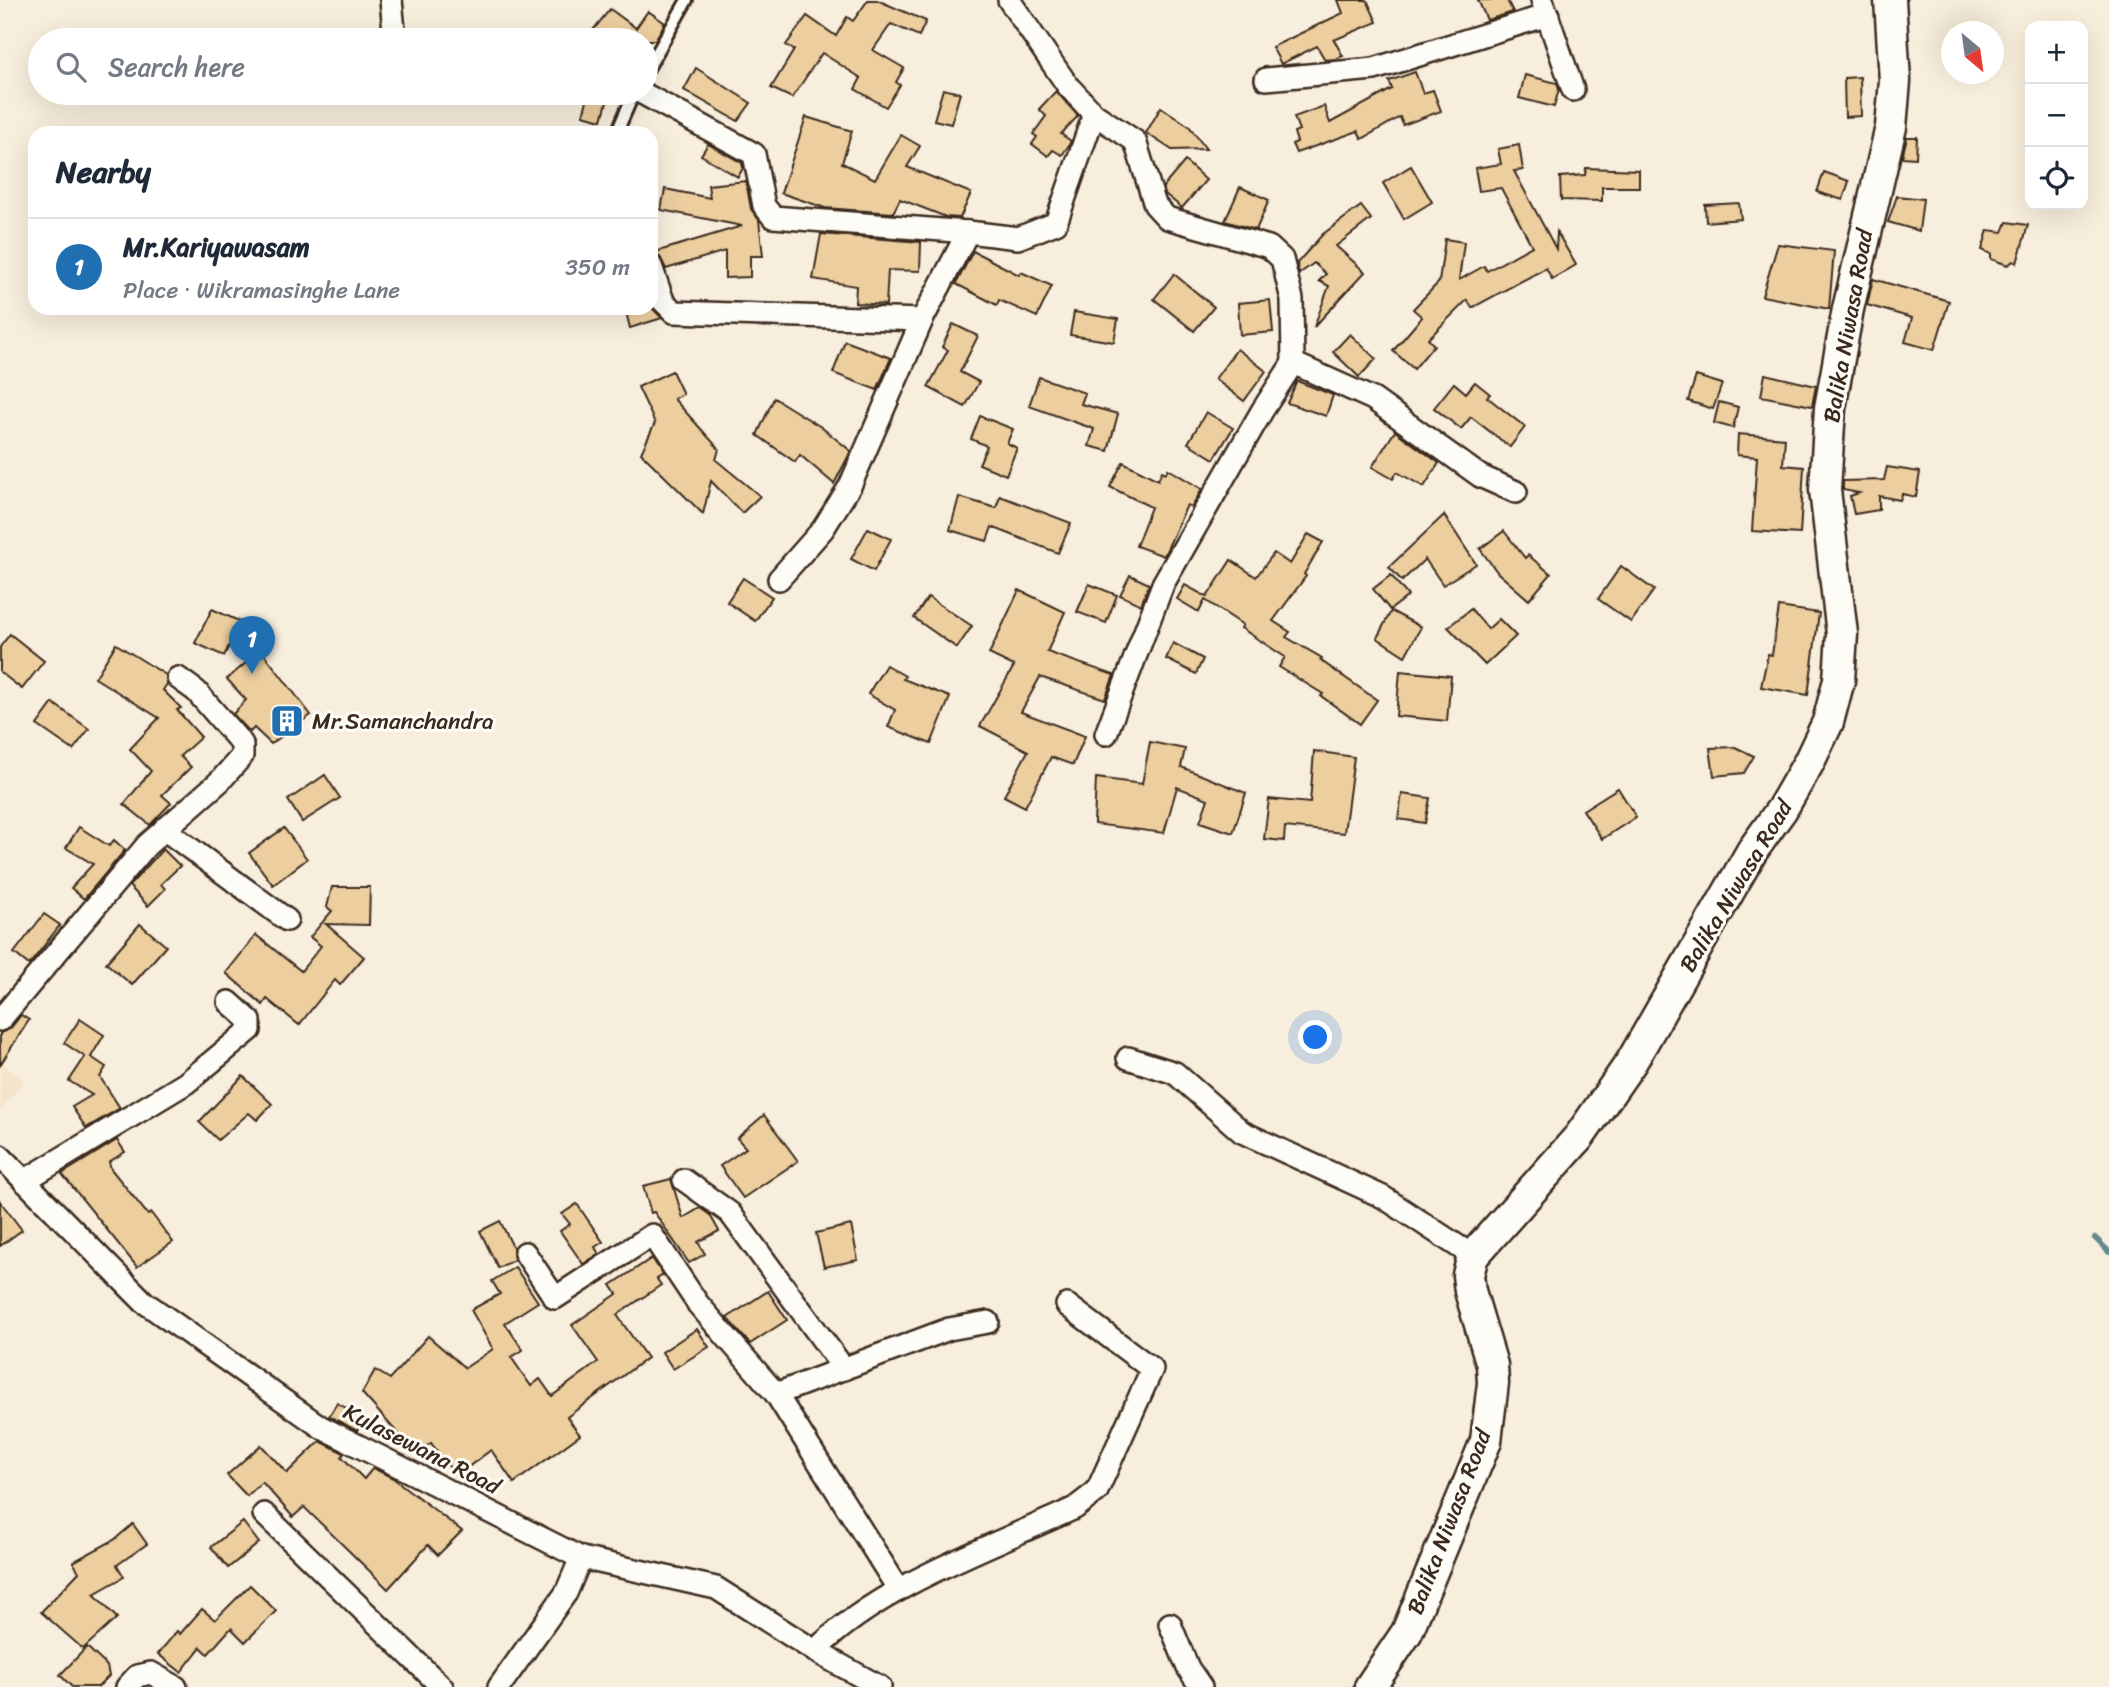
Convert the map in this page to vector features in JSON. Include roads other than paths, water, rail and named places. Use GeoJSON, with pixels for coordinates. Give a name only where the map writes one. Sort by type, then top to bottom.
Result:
{"type":"FeatureCollection","features":[{"type":"Feature","properties":{"kind":"street"},"geometry":{"type":"LineString","coordinates":[[391,0],[394,28]]}},
{"type":"Feature","properties":{"kind":"street"},"geometry":{"type":"LineString","coordinates":[[1009,0],[1068,86],[1094,114],[1135,141],[1155,205],[1167,218],[1269,247],[1282,259],[1292,299],[1293,363],[1262,411],[1163,584],[1107,734]]}},
{"type":"Feature","properties":{"kind":"street","name":"Balika Niwasa Road"},"geometry":{"type":"LineString","coordinates":[[1370,1687],[1407,1632],[1486,1441],[1493,1383],[1492,1364],[1470,1291],[1468,1275],[1473,1256],[1579,1137],[1632,1061],[1752,851],[1782,809],[1828,722],[1839,680],[1842,634],[1825,490],[1830,408],[1848,309],[1891,127],[1895,80],[1890,0]]}},
{"type":"Feature","properties":{"kind":"street"},"geometry":{"type":"LineString","coordinates":[[1266,79],[1374,69],[1545,7],[1573,90]]}},
{"type":"Feature","properties":{"kind":"street"},"geometry":{"type":"LineString","coordinates":[[658,102],[754,154],[764,206],[773,217],[1018,238],[1056,223],[1094,114]]}},
{"type":"Feature","properties":{"kind":"street"},"geometry":{"type":"LineString","coordinates":[[779,579],[824,529],[850,486],[922,320],[968,232]]}},
{"type":"Feature","properties":{"kind":"street"},"geometry":{"type":"LineString","coordinates":[[658,286],[663,301],[674,312],[922,320]]}},
{"type":"Feature","properties":{"kind":"street"},"geometry":{"type":"LineString","coordinates":[[1293,363],[1373,399],[1480,476],[1516,492]]}},
{"type":"Feature","properties":{"kind":"street"},"geometry":{"type":"LineString","coordinates":[[0,1020],[147,845],[220,781],[242,756],[242,744],[196,691],[178,678]]}},
{"type":"Feature","properties":{"kind":"street"},"geometry":{"type":"LineString","coordinates":[[164,830],[287,920]]}},
{"type":"Feature","properties":{"kind":"street"},"geometry":{"type":"LineString","coordinates":[[24,1181],[186,1083],[250,1030],[250,1021],[229,1002]]}},
{"type":"Feature","properties":{"kind":"street"},"geometry":{"type":"LineString","coordinates":[[1128,1058],[1175,1073],[1242,1132],[1383,1197],[1473,1256]]}},
{"type":"Feature","properties":{"kind":"street","name":"Kulasewana Road"},"geometry":{"type":"LineString","coordinates":[[0,1157],[144,1302],[321,1427],[581,1558],[716,1588],[815,1651],[880,1687]]}},
{"type":"Feature","properties":{"kind":"street"},"geometry":{"type":"LineString","coordinates":[[684,1180],[730,1213],[844,1369]]}},
{"type":"Feature","properties":{"kind":"street"},"geometry":{"type":"LineString","coordinates":[[525,1253],[555,1298],[652,1236],[698,1304],[776,1394],[899,1590]]}},
{"type":"Feature","properties":{"kind":"street"},"geometry":{"type":"LineString","coordinates":[[815,1651],[838,1628],[899,1590],[1075,1508],[1097,1491],[1152,1369],[1067,1305]]}},
{"type":"Feature","properties":{"kind":"street"},"geometry":{"type":"LineString","coordinates":[[776,1394],[949,1329],[988,1322]]}},
{"type":"Feature","properties":{"kind":"street"},"geometry":{"type":"LineString","coordinates":[[264,1514],[442,1687]]}},
{"type":"Feature","properties":{"kind":"street"},"geometry":{"type":"LineString","coordinates":[[499,1687],[566,1593],[581,1558]]}},
{"type":"Feature","properties":{"kind":"street"},"geometry":{"type":"LineString","coordinates":[[1170,1624],[1188,1668],[1201,1687]]}},
{"type":"Feature","properties":{"kind":"street"},"geometry":{"type":"LineString","coordinates":[[127,1687],[137,1676],[151,1673],[176,1687]]}},
{"type":"Feature","properties":{"kind":"lane"},"geometry":{"type":"LineString","coordinates":[[658,51],[687,0]]}},
{"type":"Feature","properties":{"kind":"lane"},"geometry":{"type":"LineString","coordinates":[[620,125],[629,105]]}},
{"type":"Feature","properties":{"kind":"waterway"},"geometry":{"type":"LineString","coordinates":[[2095,1238],[2109,1252]]}},
{"type":"Feature","properties":{"kind":"place","name":"Mr.Kariyawasam"},"geometry":{"type":"Point","coordinates":[252,674]}},
{"type":"Feature","properties":{"kind":"place","name":"Mr.Samanchandra"},"geometry":{"type":"Point","coordinates":[287,721]}}]}
